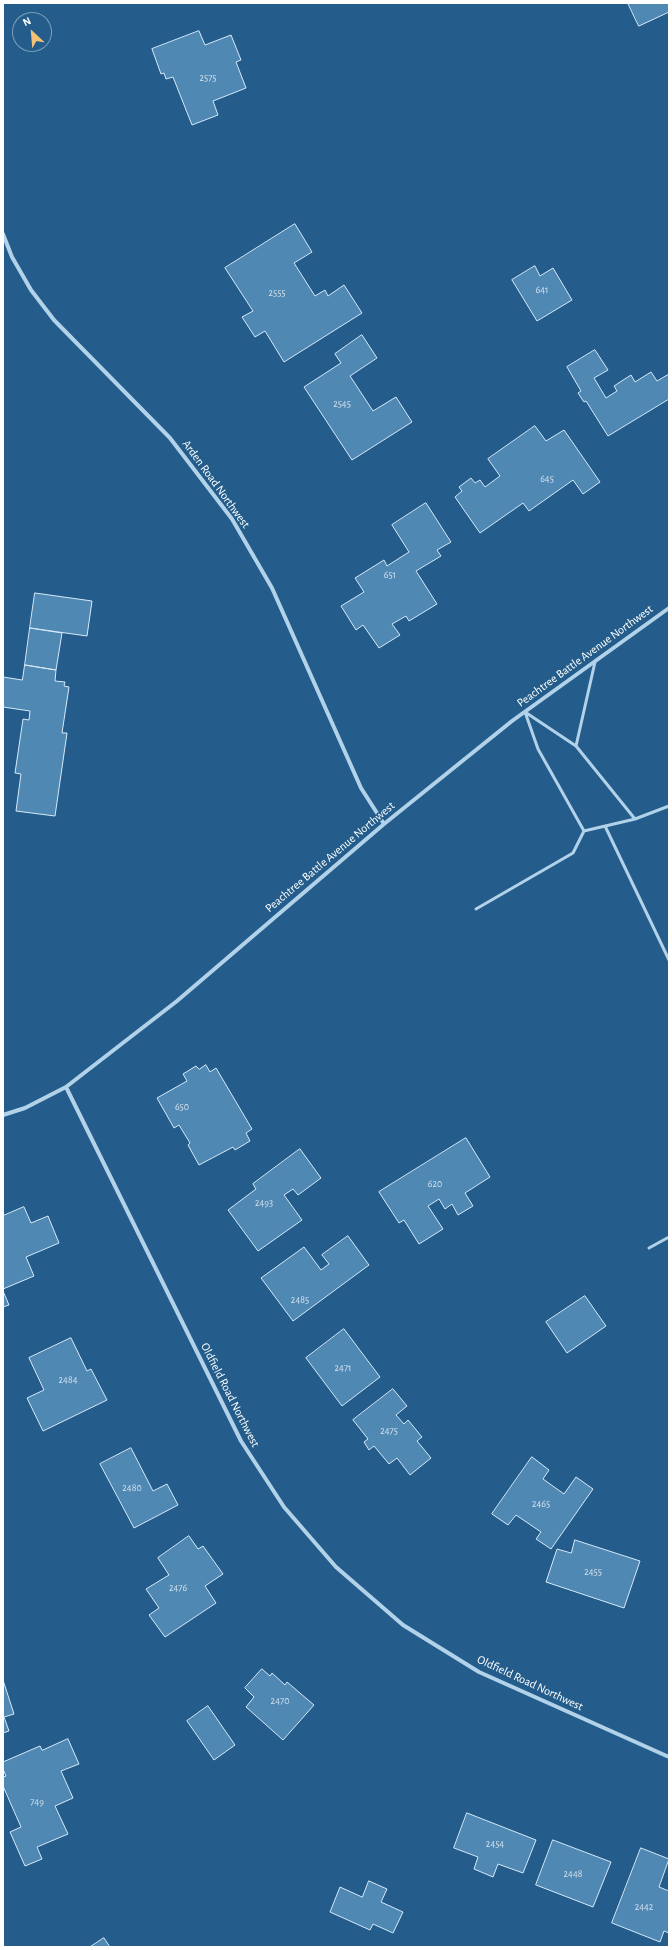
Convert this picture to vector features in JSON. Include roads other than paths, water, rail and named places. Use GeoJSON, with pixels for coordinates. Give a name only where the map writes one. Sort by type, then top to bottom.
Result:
{"type":"FeatureCollection","features":[{"type":"Feature","properties":{"kind":"street","name":"Arden Road Northwest"},"geometry":{"type":"LineString","coordinates":[[3,234],[12,257],[31,290],[54,320],[170,438],[232,519],[272,588],[361,788],[384,824]]}},
{"type":"Feature","properties":{"kind":"street","name":"Peachtree Battle Avenue Northwest"},"geometry":{"type":"LineString","coordinates":[[3,1115],[25,1108],[66,1087],[177,1001],[384,824],[524,712],[669,608]]}},
{"type":"Feature","properties":{"kind":"street","name":"Oldfield Road Northwest"},"geometry":{"type":"LineString","coordinates":[[66,1087],[241,1441],[284,1507],[336,1567],[403,1625],[479,1672],[669,1757]]}},
{"type":"Feature","properties":{"kind":"lane"},"geometry":{"type":"LineString","coordinates":[[576,746],[595,660]]}},
{"type":"Feature","properties":{"kind":"lane"},"geometry":{"type":"LineString","coordinates":[[524,712],[576,746],[635,819]]}},
{"type":"Feature","properties":{"kind":"lane"},"geometry":{"type":"LineString","coordinates":[[524,712],[538,749],[584,831]]}},
{"type":"Feature","properties":{"kind":"lane"},"geometry":{"type":"LineString","coordinates":[[584,831],[635,819],[669,806]]}},
{"type":"Feature","properties":{"kind":"lane"},"geometry":{"type":"LineString","coordinates":[[605,826],[669,960]]}},
{"type":"Feature","properties":{"kind":"lane"},"geometry":{"type":"LineString","coordinates":[[476,909],[573,853],[584,831]]}},
{"type":"Feature","properties":{"kind":"lane"},"geometry":{"type":"LineString","coordinates":[[649,1248],[669,1237]]}}]}
